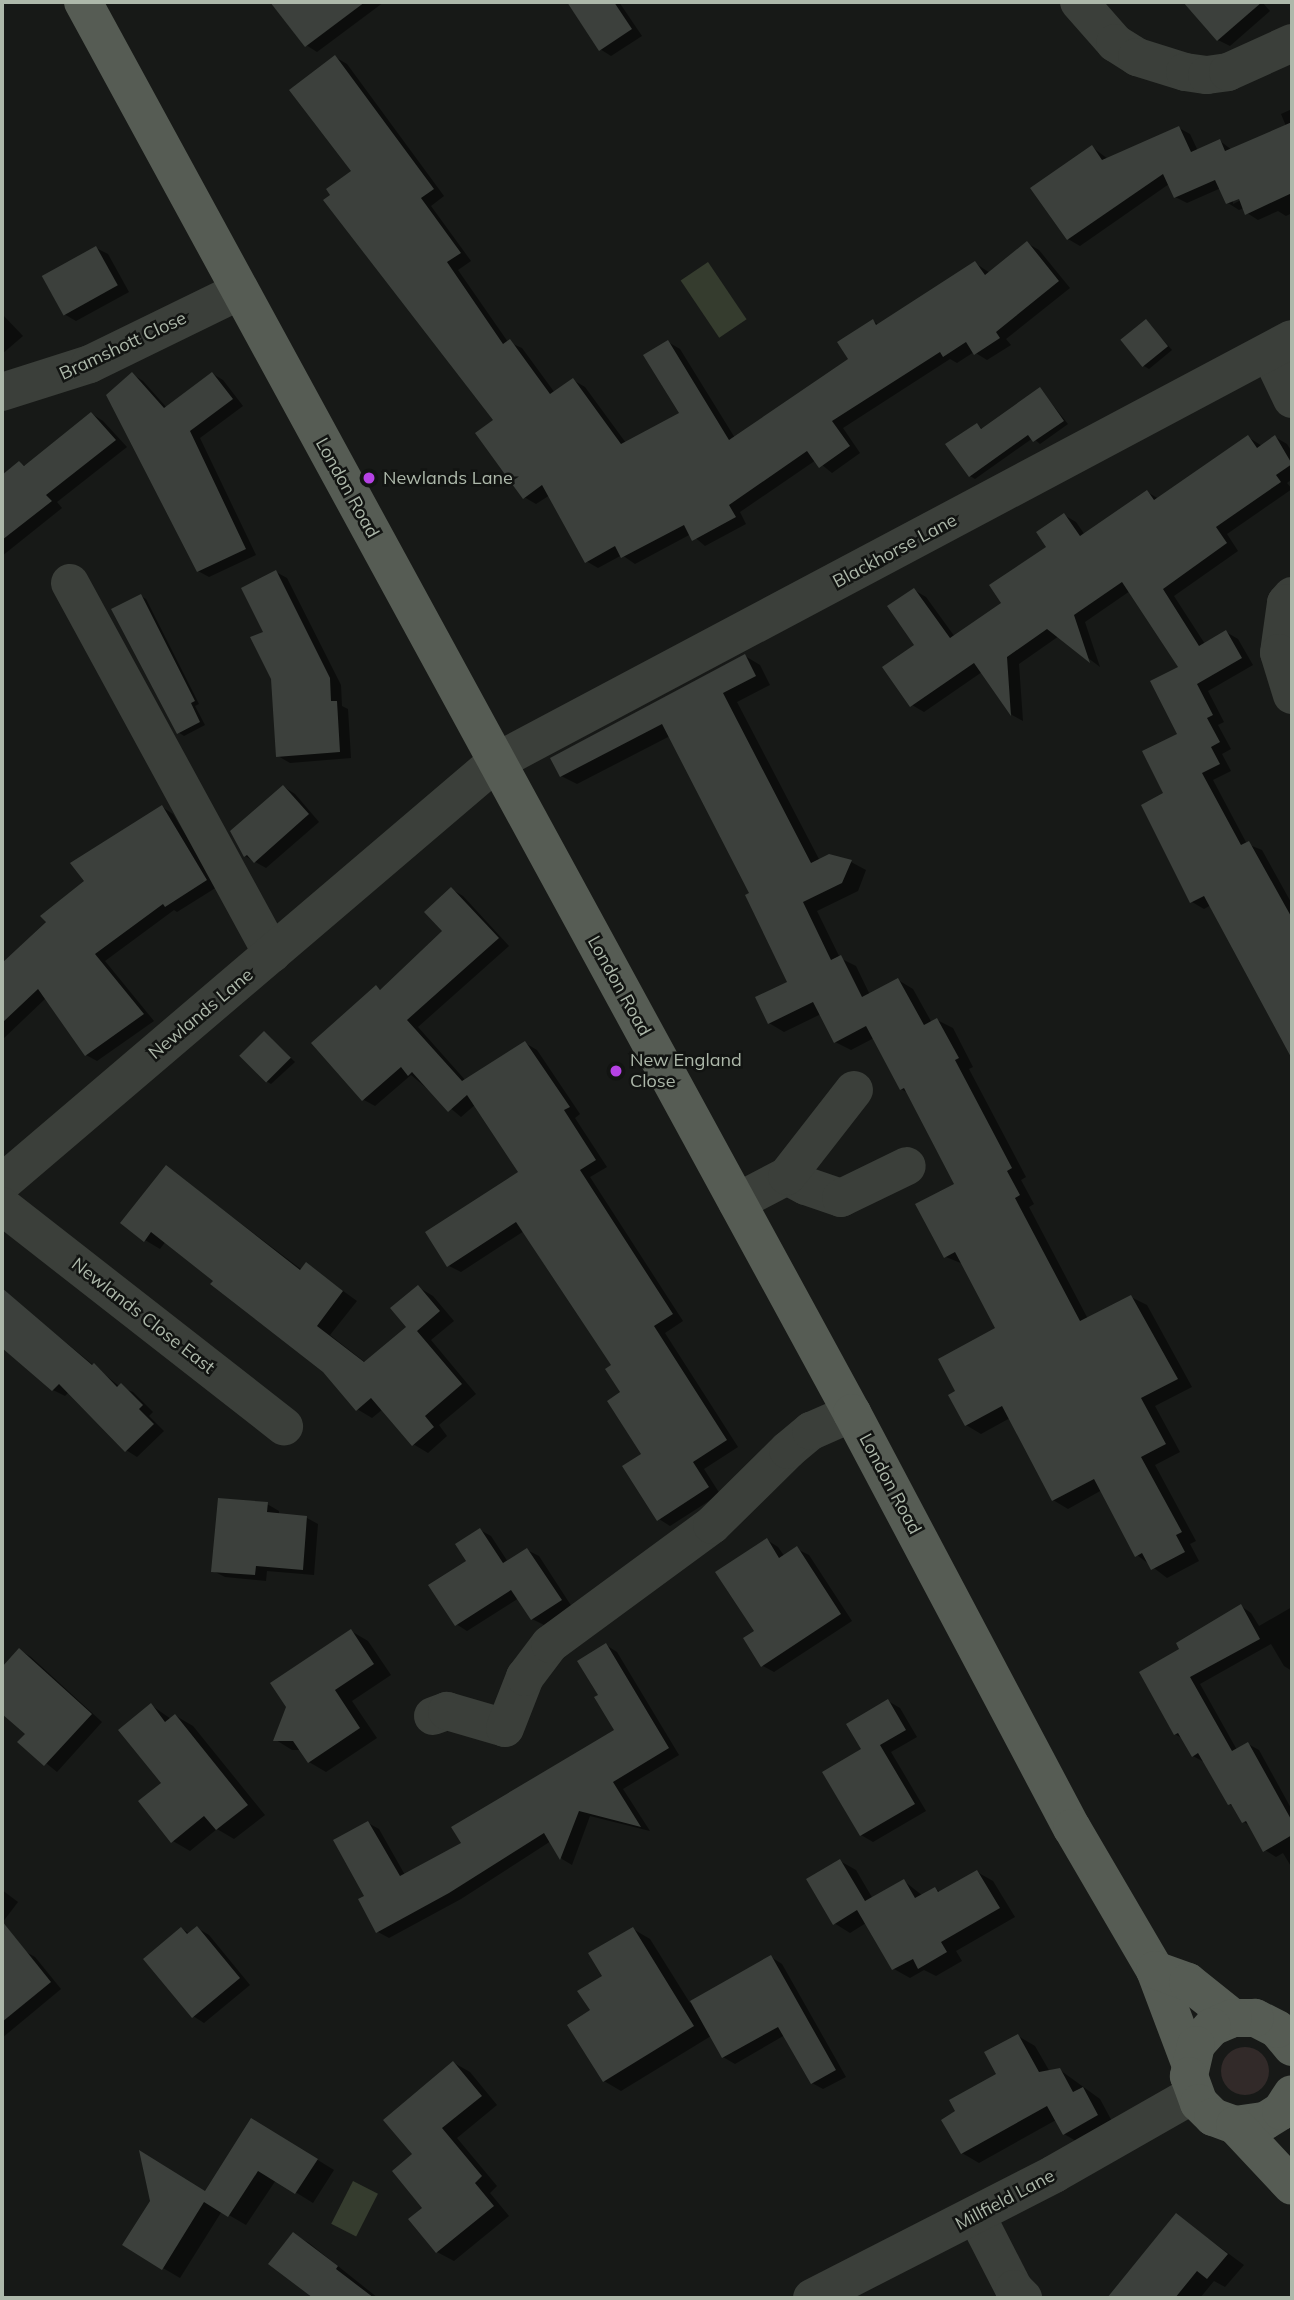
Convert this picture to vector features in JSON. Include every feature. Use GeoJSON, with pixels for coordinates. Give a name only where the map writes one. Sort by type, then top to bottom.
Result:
{"type":"FeatureCollection","features":[{"type":"Feature","properties":{"kind":"main road","name":"London Road"},"geometry":{"type":"LineString","coordinates":[[83,2],[852,1413],[1072,1828],[1155,1970],[1192,2079],[1213,2117],[1235,2125],[1292,2186]]}},
{"type":"Feature","properties":{"kind":"main road"},"geometry":{"type":"LineString","coordinates":[[1155,1970],[1188,1982],[1233,2018]]}},
{"type":"Feature","properties":{"kind":"main road"},"geometry":{"type":"LineString","coordinates":[[1192,2079],[1196,2045],[1212,2027],[1233,2018],[1255,2018],[1277,2029],[1291,2044]]}},
{"type":"Feature","properties":{"kind":"main road"},"geometry":{"type":"LineString","coordinates":[[1235,2125],[1265,2122],[1281,2111],[1292,2094]]}},
{"type":"Feature","properties":{"kind":"street"},"geometry":{"type":"LineString","coordinates":[[1079,2],[1115,43],[1137,57],[1185,72],[1207,75],[1228,72],[1292,43]]}},
{"type":"Feature","properties":{"kind":"street","name":"Bramshott Close"},"geometry":{"type":"LineString","coordinates":[[2,392],[14,391],[90,364],[240,291]]}},
{"type":"Feature","properties":{"kind":"street"},"geometry":{"type":"LineString","coordinates":[[1281,346],[1292,399]]}},
{"type":"Feature","properties":{"kind":"street","name":"Blackhorse Lane"},"geometry":{"type":"LineString","coordinates":[[496,762],[1281,346]]}},
{"type":"Feature","properties":{"kind":"street"},"geometry":{"type":"LineString","coordinates":[[70,583],[271,954]]}},
{"type":"Feature","properties":{"kind":"street"},"geometry":{"type":"LineString","coordinates":[[1292,596],[1286,603],[1279,653],[1292,695]]}},
{"type":"Feature","properties":{"kind":"street","name":"Newlands Lane"},"geometry":{"type":"LineString","coordinates":[[2,1183],[496,762]]}},
{"type":"Feature","properties":{"kind":"street"},"geometry":{"type":"LineString","coordinates":[[737,1202],[787,1176],[855,1090]]}},
{"type":"Feature","properties":{"kind":"street"},"geometry":{"type":"LineString","coordinates":[[787,1176],[841,1198],[907,1166]]}},
{"type":"Feature","properties":{"kind":"street","name":"Newlands Close East"},"geometry":{"type":"LineString","coordinates":[[2,1206],[284,1426]]}},
{"type":"Feature","properties":{"kind":"street"},"geometry":{"type":"LineString","coordinates":[[433,1716],[447,1711],[505,1728],[525,1677],[550,1644],[712,1525],[788,1450],[811,1432],[852,1413]]}},
{"type":"Feature","properties":{"kind":"street","name":"Millfield Lane"},"geometry":{"type":"LineString","coordinates":[[812,2298],[976,2215],[1192,2079]]}},
{"type":"Feature","properties":{"kind":"street"},"geometry":{"type":"LineString","coordinates":[[976,2215],[1014,2289],[1023,2298]]}},
{"type":"Feature","properties":{"kind":"shaded area"},"geometry":{"type":"Polygon","coordinates":[[[708,262],[747,319],[719,338],[681,280],[708,262]]]}},
{"type":"Feature","properties":{"kind":"shaded area"},"geometry":{"type":"Polygon","coordinates":[[[1245,2047],[1262,2054],[1269,2071],[1262,2088],[1245,2095],[1228,2088],[1221,2071],[1228,2054],[1245,2047]]]}},
{"type":"Feature","properties":{"kind":"shaded area"},"geometry":{"type":"Polygon","coordinates":[[[353,2181],[378,2194],[356,2236],[331,2224],[353,2181]]]}},
{"type":"Feature","properties":{"kind":"building"},"geometry":{"type":"Polygon","coordinates":[[[270,2],[365,2],[305,47],[270,2]]]}},
{"type":"Feature","properties":{"kind":"building"},"geometry":{"type":"Polygon","coordinates":[[[567,2],[614,2],[632,29],[599,51],[567,2]]]}},
{"type":"Feature","properties":{"kind":"building"},"geometry":{"type":"Polygon","coordinates":[[[1183,2],[1262,2],[1217,41],[1183,2]]]}},
{"type":"Feature","properties":{"kind":"building"},"geometry":{"type":"Polygon","coordinates":[[[335,55],[434,189],[421,198],[461,253],[447,262],[503,344],[510,339],[550,394],[573,378],[621,444],[679,413],[643,355],[668,340],[729,440],[848,359],[837,342],[873,319],[876,325],[975,261],[985,275],[1027,241],[1059,281],[996,332],[1000,338],[974,355],[966,342],[943,357],[940,352],[832,421],[850,446],[819,468],[807,451],[729,505],[736,517],[692,541],[684,525],[621,558],[615,546],[585,563],[542,485],[523,499],[475,433],[493,420],[323,200],[330,195],[326,189],[351,171],[289,90],[335,55]]]}},
{"type":"Feature","properties":{"kind":"building"},"geometry":{"type":"Polygon","coordinates":[[[1292,122],[1292,193],[1245,215],[1239,199],[1226,204],[1215,180],[1174,198],[1163,174],[1067,240],[1030,188],[1092,145],[1102,160],[1179,126],[1191,152],[1220,139],[1225,151],[1292,122]]]}},
{"type":"Feature","properties":{"kind":"building"},"geometry":{"type":"Polygon","coordinates":[[[96,246],[118,285],[64,315],[42,276],[96,246]]]}},
{"type":"Feature","properties":{"kind":"building"},"geometry":{"type":"Polygon","coordinates":[[[1146,319],[1168,346],[1142,367],[1120,340],[1146,319]]]}},
{"type":"Feature","properties":{"kind":"building"},"geometry":{"type":"Polygon","coordinates":[[[132,372],[164,408],[212,372],[233,399],[190,431],[246,549],[197,572],[106,395],[132,372]]]}},
{"type":"Feature","properties":{"kind":"building"},"geometry":{"type":"Polygon","coordinates":[[[1040,387],[1064,421],[1033,442],[1028,435],[969,477],[945,444],[977,423],[981,429],[1040,387]]]}},
{"type":"Feature","properties":{"kind":"building"},"geometry":{"type":"Polygon","coordinates":[[[91,412],[116,440],[46,495],[52,501],[2,540],[2,475],[19,461],[24,466],[91,412]]]}},
{"type":"Feature","properties":{"kind":"building"},"geometry":{"type":"Polygon","coordinates":[[[1248,435],[1257,448],[1275,435],[1292,464],[1276,475],[1281,482],[1216,527],[1227,543],[1163,589],[1199,646],[1226,630],[1242,658],[1197,684],[1213,715],[1207,718],[1220,742],[1211,747],[1220,764],[1202,773],[1241,845],[1249,841],[1292,918],[1292,1059],[1204,896],[1190,903],[1141,805],[1163,793],[1142,751],[1177,734],[1150,681],[1178,667],[1122,582],[1074,615],[1090,663],[1047,629],[1007,657],[1011,716],[974,663],[910,707],[882,667],[914,645],[887,606],[914,588],[950,638],[1001,603],[989,585],[1046,547],[1036,532],[1064,513],[1080,536],[1147,490],[1154,500],[1248,435]]]}},
{"type":"Feature","properties":{"kind":"building"},"geometry":{"type":"Polygon","coordinates":[[[276,570],[330,678],[331,701],[337,701],[340,752],[276,757],[271,679],[250,637],[263,632],[241,588],[276,570]]]}},
{"type":"Feature","properties":{"kind":"building"},"geometry":{"type":"Polygon","coordinates":[[[141,594],[195,701],[191,703],[200,722],[177,734],[111,609],[141,594]]]}},
{"type":"Feature","properties":{"kind":"building"},"geometry":{"type":"Polygon","coordinates":[[[745,654],[756,676],[723,693],[811,863],[829,854],[852,860],[842,883],[803,902],[831,960],[841,955],[862,997],[898,978],[924,1025],[937,1018],[959,1058],[955,1060],[1012,1168],[1007,1171],[1020,1195],[1015,1198],[1080,1321],[1131,1295],[1178,1379],[1141,1398],[1166,1444],[1141,1457],[1182,1532],[1176,1535],[1185,1552],[1151,1570],[1142,1553],[1135,1557],[1094,1479],[1052,1501],[1002,1406],[965,1426],[948,1395],[955,1391],[938,1359],[995,1328],[955,1252],[944,1258],[915,1204],[954,1184],[904,1088],[900,1090],[866,1026],[834,1043],[813,1002],[768,1024],[755,997],[787,982],[745,895],[749,893],[662,724],[560,777],[550,758],[745,654]]]}},
{"type":"Feature","properties":{"kind":"building"},"geometry":{"type":"Polygon","coordinates":[[[283,785],[309,814],[254,863],[247,855],[244,857],[230,831],[283,785]]]}},
{"type":"Feature","properties":{"kind":"building"},"geometry":{"type":"Polygon","coordinates":[[[162,805],[207,880],[165,907],[163,904],[95,954],[144,1014],[85,1056],[38,989],[2,1023],[2,963],[46,922],[40,916],[84,881],[70,863],[162,805]]]}},
{"type":"Feature","properties":{"kind":"building"},"geometry":{"type":"Polygon","coordinates":[[[451,887],[499,938],[407,1020],[462,1081],[525,1041],[570,1107],[564,1110],[596,1160],[580,1170],[673,1314],[654,1326],[727,1440],[693,1462],[709,1487],[657,1521],[622,1466],[641,1454],[607,1401],[620,1392],[605,1369],[611,1365],[516,1222],[447,1267],[425,1232],[518,1172],[467,1095],[448,1112],[412,1072],[408,1076],[401,1067],[362,1101],[311,1043],[376,985],[380,990],[442,931],[424,912],[451,887]]]}},
{"type":"Feature","properties":{"kind":"building"},"geometry":{"type":"Polygon","coordinates":[[[264,1031],[291,1058],[266,1083],[239,1056],[264,1031]]]}},
{"type":"Feature","properties":{"kind":"building"},"geometry":{"type":"Polygon","coordinates":[[[166,1165],[300,1270],[306,1262],[343,1291],[317,1326],[364,1362],[406,1327],[390,1308],[418,1285],[440,1311],[417,1331],[462,1384],[425,1416],[434,1427],[412,1446],[371,1398],[356,1411],[323,1372],[210,1284],[213,1281],[151,1232],[144,1242],[120,1223],[166,1165]]]}},
{"type":"Feature","properties":{"kind":"building"},"geometry":{"type":"Polygon","coordinates":[[[2,1288],[92,1365],[94,1363],[117,1387],[121,1383],[143,1405],[139,1409],[154,1424],[125,1452],[59,1384],[52,1391],[2,1348],[2,1288]]]}},
{"type":"Feature","properties":{"kind":"building"},"geometry":{"type":"Polygon","coordinates":[[[218,1498],[268,1502],[267,1512],[307,1516],[303,1570],[256,1566],[255,1575],[211,1572],[218,1498]]]}},
{"type":"Feature","properties":{"kind":"building"},"geometry":{"type":"Polygon","coordinates":[[[480,1528],[503,1563],[527,1548],[562,1600],[531,1620],[511,1590],[455,1626],[428,1585],[466,1561],[455,1544],[480,1528]]]}},
{"type":"Feature","properties":{"kind":"building"},"geometry":{"type":"Polygon","coordinates":[[[767,1538],[779,1558],[797,1546],[841,1614],[761,1667],[743,1638],[754,1631],[715,1572],[767,1538]]]}},
{"type":"Feature","properties":{"kind":"building"},"geometry":{"type":"Polygon","coordinates":[[[1241,1604],[1260,1639],[1190,1677],[1232,1751],[1248,1742],[1292,1821],[1292,1835],[1263,1852],[1246,1821],[1242,1823],[1231,1804],[1228,1805],[1198,1753],[1192,1757],[1178,1733],[1174,1735],[1139,1672],[1179,1649],[1176,1643],[1241,1604]]]}},
{"type":"Feature","properties":{"kind":"building"},"geometry":{"type":"Polygon","coordinates":[[[351,1629],[374,1664],[335,1690],[360,1728],[308,1763],[293,1741],[273,1741],[286,1707],[270,1683],[351,1629]]]}},
{"type":"Feature","properties":{"kind":"building"},"geometry":{"type":"Polygon","coordinates":[[[606,1643],[669,1748],[613,1782],[641,1827],[579,1811],[560,1860],[544,1833],[449,1893],[376,1933],[358,1899],[364,1896],[333,1840],[368,1821],[400,1876],[461,1843],[451,1827],[614,1730],[594,1697],[598,1695],[577,1661],[606,1643]]]}},
{"type":"Feature","properties":{"kind":"building"},"geometry":{"type":"Polygon","coordinates":[[[19,1648],[92,1714],[44,1766],[17,1742],[25,1734],[2,1714],[2,1667],[19,1648]]]}},
{"type":"Feature","properties":{"kind":"building"},"geometry":{"type":"Polygon","coordinates":[[[888,1699],[906,1730],[880,1745],[915,1804],[860,1836],[822,1772],[861,1749],[846,1724],[888,1699]]]}},
{"type":"Feature","properties":{"kind":"building"},"geometry":{"type":"Polygon","coordinates":[[[151,1703],[165,1722],[175,1714],[248,1805],[216,1830],[204,1816],[171,1843],[138,1801],[161,1783],[118,1730],[151,1703]]]}},
{"type":"Feature","properties":{"kind":"building"},"geometry":{"type":"Polygon","coordinates":[[[840,1859],[865,1901],[904,1879],[915,1898],[935,1887],[938,1892],[977,1870],[1000,1908],[941,1942],[947,1952],[918,1969],[913,1959],[892,1970],[857,1910],[833,1925],[806,1879],[840,1859]]]}},
{"type":"Feature","properties":{"kind":"building"},"geometry":{"type":"Polygon","coordinates":[[[2,1921],[51,1982],[2,2022],[2,1921]]]}},
{"type":"Feature","properties":{"kind":"building"},"geometry":{"type":"Polygon","coordinates":[[[197,1926],[240,1978],[192,2018],[143,1959],[181,1927],[187,1934],[197,1926]]]}},
{"type":"Feature","properties":{"kind":"building"},"geometry":{"type":"Polygon","coordinates":[[[633,1927],[694,2026],[603,2082],[567,2025],[590,2010],[577,1991],[602,1976],[588,1953],[633,1927]]]}},
{"type":"Feature","properties":{"kind":"building"},"geometry":{"type":"Polygon","coordinates":[[[771,1955],[836,2070],[811,2084],[778,2027],[722,2058],[690,2001],[771,1955]]]}},
{"type":"Feature","properties":{"kind":"building"},"geometry":{"type":"Polygon","coordinates":[[[1018,2034],[1039,2072],[1060,2068],[1073,2092],[1083,2087],[1098,2115],[1063,2135],[1047,2106],[961,2154],[941,2120],[955,2111],[949,2100],[996,2074],[984,2052],[1018,2034]]]}},
{"type":"Feature","properties":{"kind":"building"},"geometry":{"type":"Polygon","coordinates":[[[453,2061],[482,2096],[442,2128],[482,2176],[475,2183],[494,2206],[436,2253],[408,2219],[422,2208],[392,2171],[412,2154],[383,2120],[453,2061]]]}},
{"type":"Feature","properties":{"kind":"building"},"geometry":{"type":"Polygon","coordinates":[[[251,2118],[318,2159],[295,2194],[258,2171],[228,2217],[204,2202],[162,2270],[122,2245],[150,2201],[139,2150],[205,2191],[251,2118]]]}},
{"type":"Feature","properties":{"kind":"building"},"geometry":{"type":"Polygon","coordinates":[[[1176,2213],[1228,2254],[1207,2279],[1197,2271],[1175,2298],[1107,2298],[1176,2213]]]}},
{"type":"Feature","properties":{"kind":"building"},"geometry":{"type":"Polygon","coordinates":[[[293,2232],[374,2298],[313,2298],[268,2264],[293,2232]]]}},
{"type":"Feature","properties":{"kind":"place","name":"Newlands Lane"},"geometry":{"type":"Point","coordinates":[369,478]}},
{"type":"Feature","properties":{"kind":"place","name":"New England Close"},"geometry":{"type":"Point","coordinates":[616,1071]}}]}
